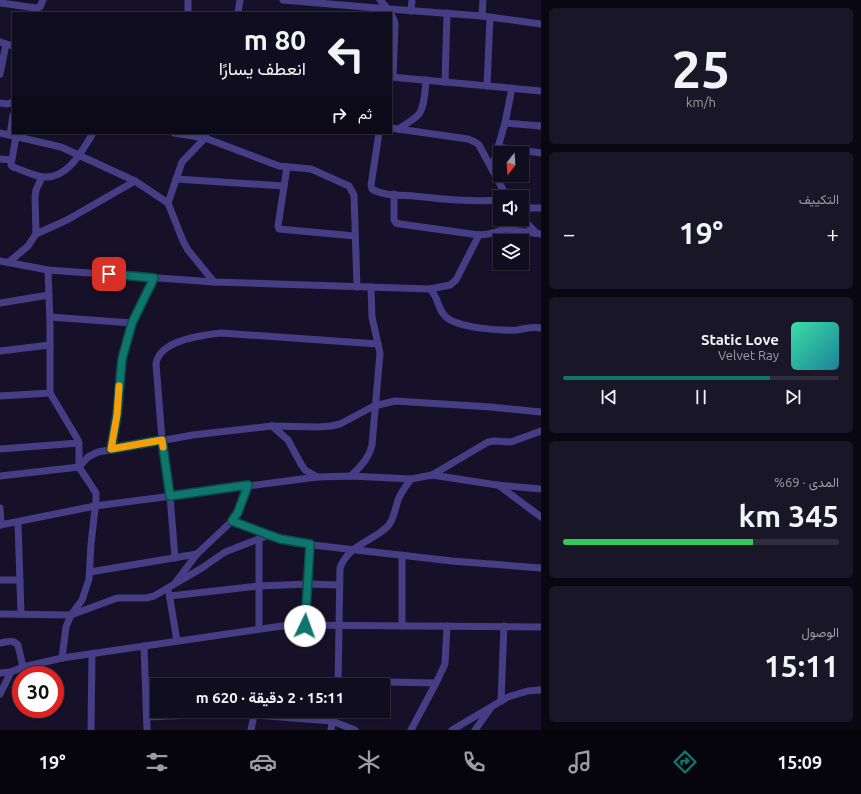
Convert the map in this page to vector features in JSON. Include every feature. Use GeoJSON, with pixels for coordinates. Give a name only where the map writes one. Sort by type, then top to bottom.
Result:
{"type":"FeatureCollection","features":[{"type":"Feature","properties":{"kind":"street"},"geometry":{"type":"LineString","coordinates":[[1,3],[36,8],[40,7],[43,0]]}},
{"type":"Feature","properties":{"kind":"street"},"geometry":{"type":"LineString","coordinates":[[188,0],[188,12]]}},
{"type":"Feature","properties":{"kind":"street"},"geometry":{"type":"LineString","coordinates":[[238,12],[240,0]]}},
{"type":"Feature","properties":{"kind":"street"},"geometry":{"type":"LineString","coordinates":[[283,0],[482,16],[541,24]]}},
{"type":"Feature","properties":{"kind":"street"},"geometry":{"type":"LineString","coordinates":[[380,0],[391,12]]}},
{"type":"Feature","properties":{"kind":"street"},"geometry":{"type":"LineString","coordinates":[[411,11],[412,0]]}},
{"type":"Feature","properties":{"kind":"street"},"geometry":{"type":"LineString","coordinates":[[482,16],[483,0]]}},
{"type":"Feature","properties":{"kind":"street"},"geometry":{"type":"LineString","coordinates":[[445,82],[447,13]]}},
{"type":"Feature","properties":{"kind":"street"},"geometry":{"type":"LineString","coordinates":[[392,14],[395,24],[392,77],[541,91]]}},
{"type":"Feature","properties":{"kind":"street"},"geometry":{"type":"LineString","coordinates":[[487,86],[490,17]]}},
{"type":"Feature","properties":{"kind":"street"},"geometry":{"type":"LineString","coordinates":[[0,74],[6,44]]}},
{"type":"Feature","properties":{"kind":"street"},"geometry":{"type":"LineString","coordinates":[[395,128],[419,114],[422,109],[426,80]]}},
{"type":"Feature","properties":{"kind":"street"},"geometry":{"type":"LineString","coordinates":[[498,146],[505,123],[512,88]]}},
{"type":"Feature","properties":{"kind":"street"},"geometry":{"type":"LineString","coordinates":[[0,104],[12,102]]}},
{"type":"Feature","properties":{"kind":"street"},"geometry":{"type":"LineString","coordinates":[[505,123],[541,126]]}},
{"type":"Feature","properties":{"kind":"street"},"geometry":{"type":"LineString","coordinates":[[395,128],[468,139],[475,142],[479,145],[503,190]]}},
{"type":"Feature","properties":{"kind":"street"},"geometry":{"type":"LineString","coordinates":[[0,133],[61,147],[135,182],[168,203],[182,241],[214,282]]}},
{"type":"Feature","properties":{"kind":"street"},"geometry":{"type":"LineString","coordinates":[[13,136],[11,165],[42,177],[54,176],[62,172],[80,156],[91,134]]}},
{"type":"Feature","properties":{"kind":"street"},"geometry":{"type":"LineString","coordinates":[[184,134],[205,136],[272,164],[311,169],[349,186],[354,194],[356,287]]}},
{"type":"Feature","properties":{"kind":"street"},"geometry":{"type":"LineString","coordinates":[[379,134],[371,185],[372,189],[375,191],[470,201],[493,200]]}},
{"type":"Feature","properties":{"kind":"street"},"geometry":{"type":"LineString","coordinates":[[168,203],[182,162],[205,136]]}},
{"type":"Feature","properties":{"kind":"street"},"geometry":{"type":"LineString","coordinates":[[529,151],[541,153]]}},
{"type":"Feature","properties":{"kind":"street"},"geometry":{"type":"LineString","coordinates":[[0,159],[11,160]]}},
{"type":"Feature","properties":{"kind":"street"},"geometry":{"type":"LineString","coordinates":[[287,167],[278,226],[279,229],[355,236]]}},
{"type":"Feature","properties":{"kind":"street"},"geometry":{"type":"LineString","coordinates":[[36,234],[35,197],[36,190],[42,177]]}},
{"type":"Feature","properties":{"kind":"street"},"geometry":{"type":"LineString","coordinates":[[176,179],[284,186]]}},
{"type":"Feature","properties":{"kind":"street"},"geometry":{"type":"LineString","coordinates":[[9,262],[28,246],[36,234],[67,220],[135,182]]}},
{"type":"Feature","properties":{"kind":"street"},"geometry":{"type":"LineString","coordinates":[[394,194],[394,220],[396,223],[479,235],[505,229],[539,234]]}},
{"type":"Feature","properties":{"kind":"street"},"geometry":{"type":"LineString","coordinates":[[529,208],[541,208]]}},
{"type":"Feature","properties":{"kind":"street"},"geometry":{"type":"LineString","coordinates":[[529,225],[539,234]]}},
{"type":"Feature","properties":{"kind":"street"},"geometry":{"type":"LineString","coordinates":[[0,261],[48,270],[214,282],[430,289],[450,285],[456,280],[479,235]]}},
{"type":"Feature","properties":{"kind":"street"},"geometry":{"type":"LineString","coordinates":[[48,270],[50,317],[50,392],[78,440],[79,467],[96,493],[88,584],[82,600],[71,615],[66,627],[62,658]]}},
{"type":"Feature","properties":{"kind":"street"},"geometry":{"type":"LineString","coordinates":[[111,449],[117,415],[122,359],[132,323],[154,278]]}},
{"type":"Feature","properties":{"kind":"street"},"geometry":{"type":"LineString","coordinates":[[352,476],[370,454],[372,445],[374,406],[379,363],[378,344],[372,317],[371,287]]}},
{"type":"Feature","properties":{"kind":"street"},"geometry":{"type":"LineString","coordinates":[[430,289],[437,297],[444,315],[466,326],[506,330],[535,326],[541,328]]}},
{"type":"Feature","properties":{"kind":"street"},"geometry":{"type":"LineString","coordinates":[[0,303],[49,295]]}},
{"type":"Feature","properties":{"kind":"street"},"geometry":{"type":"LineString","coordinates":[[50,317],[132,323]]}},
{"type":"Feature","properties":{"kind":"street"},"geometry":{"type":"LineString","coordinates":[[175,558],[170,496],[162,440],[156,364],[156,358],[160,352],[169,345],[206,334],[221,333],[378,344]]}},
{"type":"Feature","properties":{"kind":"street"},"geometry":{"type":"LineString","coordinates":[[0,351],[50,345]]}},
{"type":"Feature","properties":{"kind":"street"},"geometry":{"type":"LineString","coordinates":[[0,396],[50,392]]}},
{"type":"Feature","properties":{"kind":"street"},"geometry":{"type":"LineString","coordinates":[[0,476],[79,467],[88,457],[98,452],[162,440],[272,426],[331,426],[340,424],[374,406],[387,402],[403,401],[541,412]]}},
{"type":"Feature","properties":{"kind":"street"},"geometry":{"type":"LineString","coordinates":[[272,426],[288,440],[300,464],[317,477]]}},
{"type":"Feature","properties":{"kind":"street"},"geometry":{"type":"LineString","coordinates":[[432,475],[488,442],[511,442],[541,431]]}},
{"type":"Feature","properties":{"kind":"street"},"geometry":{"type":"LineString","coordinates":[[0,449],[79,443]]}},
{"type":"Feature","properties":{"kind":"street"},"geometry":{"type":"LineString","coordinates":[[0,508],[1,525],[95,506],[317,477],[352,476],[411,479],[432,475],[541,490]]}},
{"type":"Feature","properties":{"kind":"street"},"geometry":{"type":"LineString","coordinates":[[338,678],[340,626],[339,585],[342,560],[352,550],[388,525],[392,519],[403,490],[411,479]]}},
{"type":"Feature","properties":{"kind":"street"},"geometry":{"type":"LineString","coordinates":[[177,641],[170,587],[197,554],[232,521],[238,512],[248,485]]}},
{"type":"Feature","properties":{"kind":"street"},"geometry":{"type":"LineString","coordinates":[[497,485],[541,518]]}},
{"type":"Feature","properties":{"kind":"street"},"geometry":{"type":"LineString","coordinates":[[232,521],[280,539],[310,544],[352,550],[541,568]]}},
{"type":"Feature","properties":{"kind":"street"},"geometry":{"type":"LineString","coordinates":[[18,522],[21,614]]}},
{"type":"Feature","properties":{"kind":"street"},"geometry":{"type":"LineString","coordinates":[[0,614],[71,615],[117,598],[146,598],[154,596],[202,568],[225,552],[269,535]]}},
{"type":"Feature","properties":{"kind":"street"},"geometry":{"type":"LineString","coordinates":[[259,628],[260,539]]}},
{"type":"Feature","properties":{"kind":"street"},"geometry":{"type":"LineString","coordinates":[[305,626],[310,544]]}},
{"type":"Feature","properties":{"kind":"street"},"geometry":{"type":"LineString","coordinates":[[90,572],[197,554]]}},
{"type":"Feature","properties":{"kind":"street"},"geometry":{"type":"LineString","coordinates":[[402,555],[402,626]]}},
{"type":"Feature","properties":{"kind":"street"},"geometry":{"type":"LineString","coordinates":[[0,580],[20,580]]}},
{"type":"Feature","properties":{"kind":"street"},"geometry":{"type":"LineString","coordinates":[[170,596],[259,586],[308,584],[339,585]]}},
{"type":"Feature","properties":{"kind":"street"},"geometry":{"type":"LineString","coordinates":[[27,666],[62,658],[259,628],[290,625],[541,627]]}},
{"type":"Feature","properties":{"kind":"street"},"geometry":{"type":"LineString","coordinates":[[411,730],[445,664],[447,626]]}},
{"type":"Feature","properties":{"kind":"street"},"geometry":{"type":"LineString","coordinates":[[501,701],[504,626]]}},
{"type":"Feature","properties":{"kind":"street"},"geometry":{"type":"LineString","coordinates":[[0,643],[12,641],[16,642],[23,666]]}},
{"type":"Feature","properties":{"kind":"street"},"geometry":{"type":"LineString","coordinates":[[144,646],[147,716],[146,730]]}},
{"type":"Feature","properties":{"kind":"street"},"geometry":{"type":"LineString","coordinates":[[91,730],[92,654]]}},
{"type":"Feature","properties":{"kind":"street"},"geometry":{"type":"LineString","coordinates":[[0,673],[11,672]]}},
{"type":"Feature","properties":{"kind":"street"},"geometry":{"type":"LineString","coordinates":[[0,694],[11,672]]}},
{"type":"Feature","properties":{"kind":"street"},"geometry":{"type":"LineString","coordinates":[[390,683],[436,683]]}},
{"type":"Feature","properties":{"kind":"street"},"geometry":{"type":"LineString","coordinates":[[452,730],[501,701],[519,693],[541,690]]}},
{"type":"Feature","properties":{"kind":"street"},"geometry":{"type":"LineString","coordinates":[[475,730],[492,706]]}},
{"type":"Feature","properties":{"kind":"street"},"geometry":{"type":"LineString","coordinates":[[251,730],[253,718]]}},
{"type":"Feature","properties":{"kind":"street"},"geometry":{"type":"LineString","coordinates":[[301,718],[332,720],[355,730]]}},
{"type":"Feature","properties":{"kind":"street"},"geometry":{"type":"LineString","coordinates":[[331,730],[332,720]]}},
{"type":"Feature","properties":{"kind":"slow traffic"},"geometry":{"type":"LineString","coordinates":[[119,386],[117,415],[111,449],[162,440],[163,447]]}},
{"type":"Feature","properties":{"kind":"route"},"geometry":{"type":"LineString","coordinates":[[109,274],[154,278],[132,323],[122,359],[117,415],[111,449],[162,440],[170,496],[248,485],[238,512],[232,521],[280,539],[295,543],[310,544],[305,626]]}}]}
